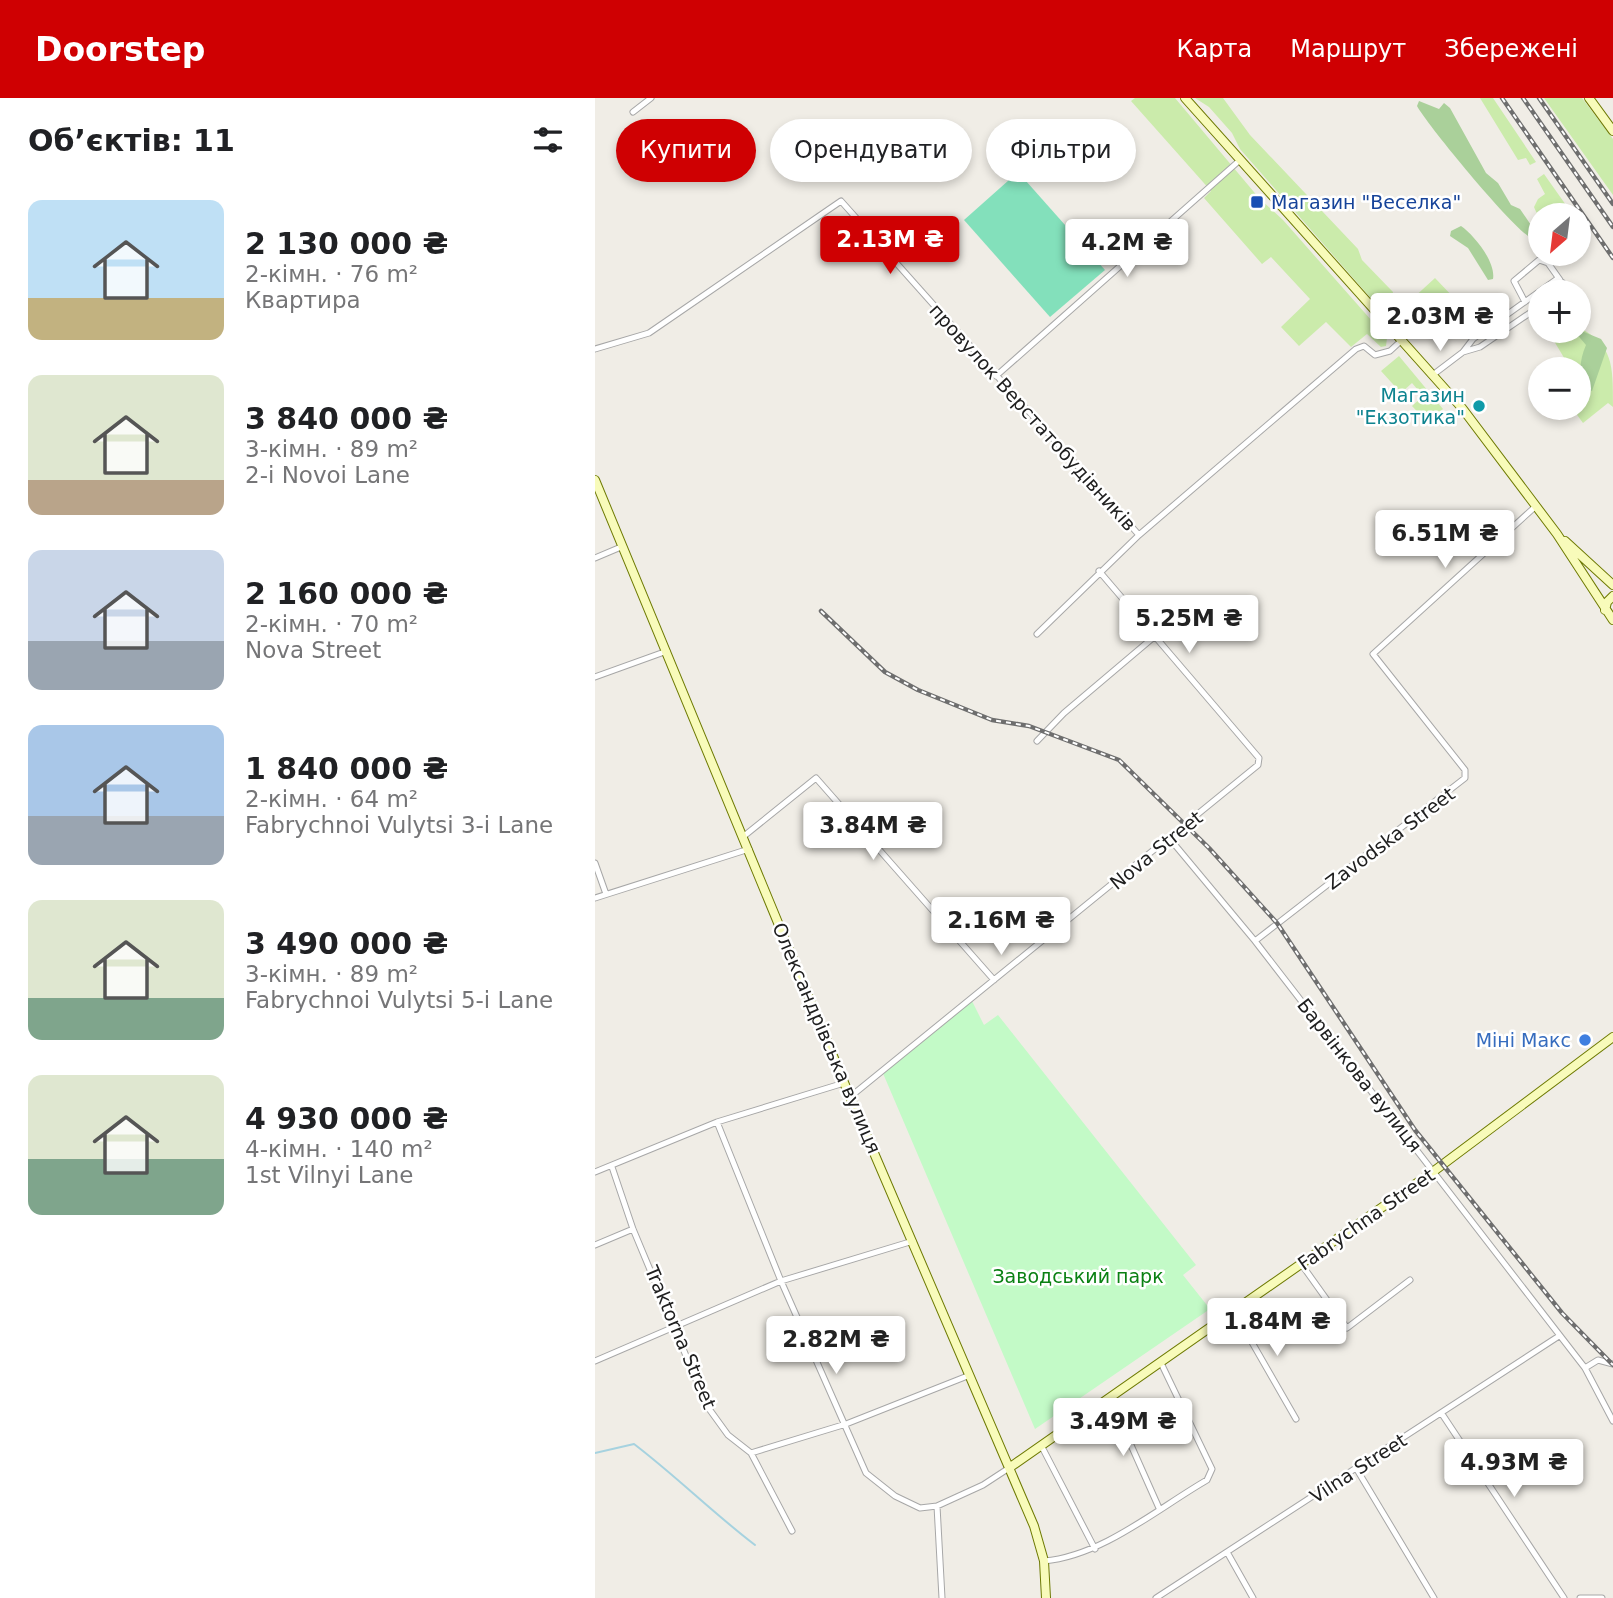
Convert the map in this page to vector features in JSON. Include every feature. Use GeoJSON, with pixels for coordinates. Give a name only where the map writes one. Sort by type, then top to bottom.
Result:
{"type":"FeatureCollection","features":[{"type":"Feature","properties":{"kind":"main road"},"geometry":{"type":"LineString","coordinates":[[1185,98],[1434,374],[1557,534],[1613,620]]}},
{"type":"Feature","properties":{"kind":"main road"},"geometry":{"type":"LineString","coordinates":[[1589,98],[1613,131]]}},
{"type":"Feature","properties":{"kind":"main road","name":"Олександрівська вулиця"},"geometry":{"type":"LineString","coordinates":[[595,480],[844,1083],[1034,1526],[1044,1561],[1046,1598]]}},
{"type":"Feature","properties":{"kind":"main road"},"geometry":{"type":"LineString","coordinates":[[1557,534],[1613,585]]}},
{"type":"Feature","properties":{"kind":"main road"},"geometry":{"type":"LineString","coordinates":[[1605,610],[1607,602],[1613,596]]}},
{"type":"Feature","properties":{"kind":"main road","name":"Fabrychna Street"},"geometry":{"type":"LineString","coordinates":[[1009,1468],[1434,1171],[1613,1037]]}},
{"type":"Feature","properties":{"kind":"street"},"geometry":{"type":"LineString","coordinates":[[633,112],[652,98]]}},
{"type":"Feature","properties":{"kind":"street"},"geometry":{"type":"LineString","coordinates":[[996,376],[1240,160]]}},
{"type":"Feature","properties":{"kind":"street","name":"провулок Верстатобудівників"},"geometry":{"type":"LineString","coordinates":[[595,349],[649,333],[841,201],[1139,535]]}},
{"type":"Feature","properties":{"kind":"street"},"geometry":{"type":"LineString","coordinates":[[1525,302],[1514,281],[1539,260],[1548,263],[1559,280]]}},
{"type":"Feature","properties":{"kind":"street"},"geometry":{"type":"LineString","coordinates":[[1434,374],[1463,352],[1473,339],[1528,300]]}},
{"type":"Feature","properties":{"kind":"street"},"geometry":{"type":"LineString","coordinates":[[1463,352],[1480,347],[1528,314]]}},
{"type":"Feature","properties":{"kind":"street","name":"провулок Верстатобудівників"},"geometry":{"type":"LineString","coordinates":[[1037,634],[1139,535],[1356,348],[1364,346],[1375,355],[1390,351],[1403,340]]}},
{"type":"Feature","properties":{"kind":"street","name":"Zavodska Street"},"geometry":{"type":"LineString","coordinates":[[1255,941],[1465,778],[1465,770],[1373,654],[1536,506]]}},
{"type":"Feature","properties":{"kind":"street"},"geometry":{"type":"LineString","coordinates":[[595,558],[621,547]]}},
{"type":"Feature","properties":{"kind":"street"},"geometry":{"type":"LineString","coordinates":[[1037,741],[1064,713],[1156,636],[1099,571]]}},
{"type":"Feature","properties":{"kind":"street","name":"Nova Street"},"geometry":{"type":"LineString","coordinates":[[850,1097],[1253,772],[1259,758],[1156,636]]}},
{"type":"Feature","properties":{"kind":"street"},"geometry":{"type":"LineString","coordinates":[[595,677],[667,651]]}},
{"type":"Feature","properties":{"kind":"street"},"geometry":{"type":"LineString","coordinates":[[744,836],[816,778],[994,980]]}},
{"type":"Feature","properties":{"kind":"street","name":"Барвінкова вулиця"},"geometry":{"type":"LineString","coordinates":[[1170,839],[1255,941],[1585,1368],[1613,1421]]}},
{"type":"Feature","properties":{"kind":"street"},"geometry":{"type":"LineString","coordinates":[[595,898],[749,849]]}},
{"type":"Feature","properties":{"kind":"street"},"geometry":{"type":"LineString","coordinates":[[595,863],[606,894]]}},
{"type":"Feature","properties":{"kind":"street"},"geometry":{"type":"LineString","coordinates":[[595,1170],[612,1167],[717,1122],[844,1083]]}},
{"type":"Feature","properties":{"kind":"street"},"geometry":{"type":"LineString","coordinates":[[717,1122],[781,1282],[866,1473],[895,1496],[920,1508],[937,1506],[942,1598]]}},
{"type":"Feature","properties":{"kind":"street","name":"Traktorna Street"},"geometry":{"type":"LineString","coordinates":[[612,1167],[633,1230],[677,1327],[707,1406],[728,1435],[751,1453],[792,1531]]}},
{"type":"Feature","properties":{"kind":"street"},"geometry":{"type":"LineString","coordinates":[[595,1245],[633,1230]]}},
{"type":"Feature","properties":{"kind":"street"},"geometry":{"type":"LineString","coordinates":[[595,1361],[781,1282],[913,1241]]}},
{"type":"Feature","properties":{"kind":"street"},"geometry":{"type":"LineString","coordinates":[[1302,1265],[1347,1328],[1410,1280]]}},
{"type":"Feature","properties":{"kind":"street"},"geometry":{"type":"LineString","coordinates":[[1234,1311],[1296,1419]]}},
{"type":"Feature","properties":{"kind":"street","name":"Vilna Street"},"geometry":{"type":"LineString","coordinates":[[1156,1598],[1559,1336]]}},
{"type":"Feature","properties":{"kind":"street"},"geometry":{"type":"LineString","coordinates":[[1585,1368],[1598,1360],[1613,1364]]}},
{"type":"Feature","properties":{"kind":"street"},"geometry":{"type":"LineString","coordinates":[[1044,1561],[1063,1560],[1095,1549],[1159,1507],[1207,1480],[1212,1469],[1161,1363]]}},
{"type":"Feature","properties":{"kind":"street"},"geometry":{"type":"LineString","coordinates":[[751,1453],[846,1424],[970,1375]]}},
{"type":"Feature","properties":{"kind":"street"},"geometry":{"type":"LineString","coordinates":[[1110,1398],[1159,1507]]}},
{"type":"Feature","properties":{"kind":"street"},"geometry":{"type":"LineString","coordinates":[[1442,1414],[1564,1598]]}},
{"type":"Feature","properties":{"kind":"street"},"geometry":{"type":"LineString","coordinates":[[1042,1447],[1095,1549]]}},
{"type":"Feature","properties":{"kind":"street","name":"Fabrychna Street"},"geometry":{"type":"LineString","coordinates":[[937,1506],[983,1485],[1009,1468]]}},
{"type":"Feature","properties":{"kind":"street"},"geometry":{"type":"LineString","coordinates":[[1356,1468],[1434,1598]]}},
{"type":"Feature","properties":{"kind":"street"},"geometry":{"type":"LineString","coordinates":[[1227,1552],[1253,1598]]}},
{"type":"Feature","properties":{"kind":"street"},"geometry":{"type":"LineString","coordinates":[[1580,1598],[1602,1598]]}},
{"type":"Feature","properties":{"kind":"green space"},"geometry":{"type":"Polygon","coordinates":[[[1135,98],[1175,98],[1259,198],[1283,220],[1387,338],[1386,346],[1381,347],[1367,334],[1351,347],[1326,322],[1299,346],[1281,327],[1310,299],[1271,257],[1262,264],[1204,198],[1211,191],[1131,101],[1135,98]]]}},
{"type":"Feature","properties":{"kind":"green space"},"geometry":{"type":"Polygon","coordinates":[[[1195,98],[1223,98],[1250,135],[1358,249],[1362,260],[1393,292],[1391,308],[1383,312],[1240,149],[1232,133],[1209,107],[1195,98]]]}},
{"type":"Feature","properties":{"kind":"green space"},"geometry":{"type":"Polygon","coordinates":[[[1480,98],[1493,98],[1536,162],[1530,165],[1526,158],[1518,160],[1480,98]]]}},
{"type":"Feature","properties":{"kind":"green space"},"geometry":{"type":"Polygon","coordinates":[[[1544,98],[1582,98],[1613,139],[1613,195],[1544,98]]]}},
{"type":"Feature","properties":{"kind":"green space"},"geometry":{"type":"Polygon","coordinates":[[[1419,101],[1439,109],[1444,103],[1450,108],[1486,173],[1498,183],[1511,205],[1520,209],[1528,221],[1528,236],[1455,156],[1417,106],[1419,101]]]}},
{"type":"Feature","properties":{"kind":"green space"},"geometry":{"type":"Polygon","coordinates":[[[1544,174],[1565,203],[1536,203],[1545,194],[1537,179],[1544,174]]]}},
{"type":"Feature","properties":{"kind":"green space"},"geometry":{"type":"Polygon","coordinates":[[[1007,182],[1027,182],[1105,270],[1050,317],[964,220],[1007,182]]]}},
{"type":"Feature","properties":{"kind":"green space"},"geometry":{"type":"Polygon","coordinates":[[[1461,226],[1478,242],[1488,257],[1493,279],[1488,280],[1468,248],[1450,236],[1451,231],[1461,226]]]}},
{"type":"Feature","properties":{"kind":"green space"},"geometry":{"type":"Polygon","coordinates":[[[1435,278],[1456,300],[1448,308],[1440,300],[1425,314],[1411,300],[1435,278]]]}},
{"type":"Feature","properties":{"kind":"green space"},"geometry":{"type":"Polygon","coordinates":[[[1591,335],[1599,342],[1605,349],[1611,367],[1613,407],[1608,403],[1591,417],[1591,357],[1564,357],[1555,343],[1591,343],[1591,335]]]}},
{"type":"Feature","properties":{"kind":"green space"},"geometry":{"type":"Polygon","coordinates":[[[1591,335],[1601,339],[1607,348],[1592,391],[1591,357],[1582,357],[1584,343],[1591,343],[1591,335]]]}},
{"type":"Feature","properties":{"kind":"green space"},"geometry":{"type":"Polygon","coordinates":[[[1399,356],[1443,409],[1427,422],[1412,406],[1423,396],[1412,383],[1401,393],[1381,371],[1399,356]]]}},
{"type":"Feature","properties":{"kind":"green space","name":"Заводський парк"},"geometry":{"type":"Polygon","coordinates":[[[971,999],[984,1025],[998,1015],[1196,1265],[1183,1275],[1210,1309],[1035,1429],[882,1071],[971,999]]]}},
{"type":"Feature","properties":{"kind":"waterway"},"geometry":{"type":"LineString","coordinates":[[595,1453],[634,1444],[755,1545]]}},
{"type":"Feature","properties":{"kind":"railway"},"geometry":{"type":"LineString","coordinates":[[1502,98],[1613,258]]}},
{"type":"Feature","properties":{"kind":"railway"},"geometry":{"type":"LineString","coordinates":[[1523,98],[1613,227]]}},
{"type":"Feature","properties":{"kind":"railway"},"geometry":{"type":"LineString","coordinates":[[1539,98],[1613,204]]}},
{"type":"Feature","properties":{"kind":"railway"},"geometry":{"type":"LineString","coordinates":[[821,611],[885,672],[918,690],[992,720],[1029,726],[1119,760],[1209,848],[1277,923],[1415,1130],[1562,1313],[1613,1365]]}},
{"type":"Feature","properties":{"kind":"place","name":"Магазин \"Веселка\""},"geometry":{"type":"Point","coordinates":[1257,202]}},
{"type":"Feature","properties":{"kind":"place","name":"Магазин \"Екзотика\""},"geometry":{"type":"Point","coordinates":[1479,406]}},
{"type":"Feature","properties":{"kind":"place","name":"Міні Макс"},"geometry":{"type":"Point","coordinates":[1585,1040]}}]}
